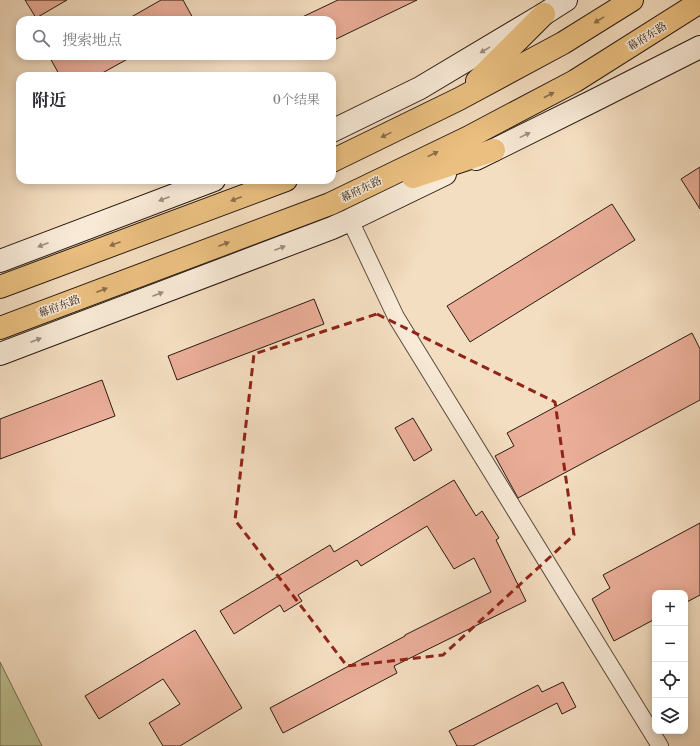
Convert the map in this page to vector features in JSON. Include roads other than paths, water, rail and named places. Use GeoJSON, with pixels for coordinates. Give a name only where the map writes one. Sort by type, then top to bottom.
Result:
{"type":"FeatureCollection","features":[{"type":"Feature","properties":{"kind":"highway"},"geometry":{"type":"LineString","coordinates":[[336,159],[459,99],[563,42],[632,0]]}},
{"type":"Feature","properties":{"kind":"highway","name":"幕府东路"},"geometry":{"type":"LineString","coordinates":[[0,328],[330,204],[466,138],[575,81],[700,2]]}},
{"type":"Feature","properties":{"kind":"highway"},"geometry":{"type":"LineString","coordinates":[[459,99],[544,14]]}},
{"type":"Feature","properties":{"kind":"highway"},"geometry":{"type":"LineString","coordinates":[[330,204],[494,150]]}},
{"type":"Feature","properties":{"kind":"highway"},"geometry":{"type":"LineString","coordinates":[[0,288],[275,184]]}},
{"type":"Feature","properties":{"kind":"main road"},"geometry":{"type":"LineString","coordinates":[[336,129],[420,88],[566,0]]}},
{"type":"Feature","properties":{"kind":"main road","name":"幕府东路"},"geometry":{"type":"LineString","coordinates":[[0,354],[332,228],[592,102],[700,47]]}},
{"type":"Feature","properties":{"kind":"main road"},"geometry":{"type":"LineString","coordinates":[[0,261],[203,184]]}},
{"type":"Feature","properties":{"kind":"street"},"geometry":{"type":"LineString","coordinates":[[350,220],[396,317],[660,746]]}}]}
